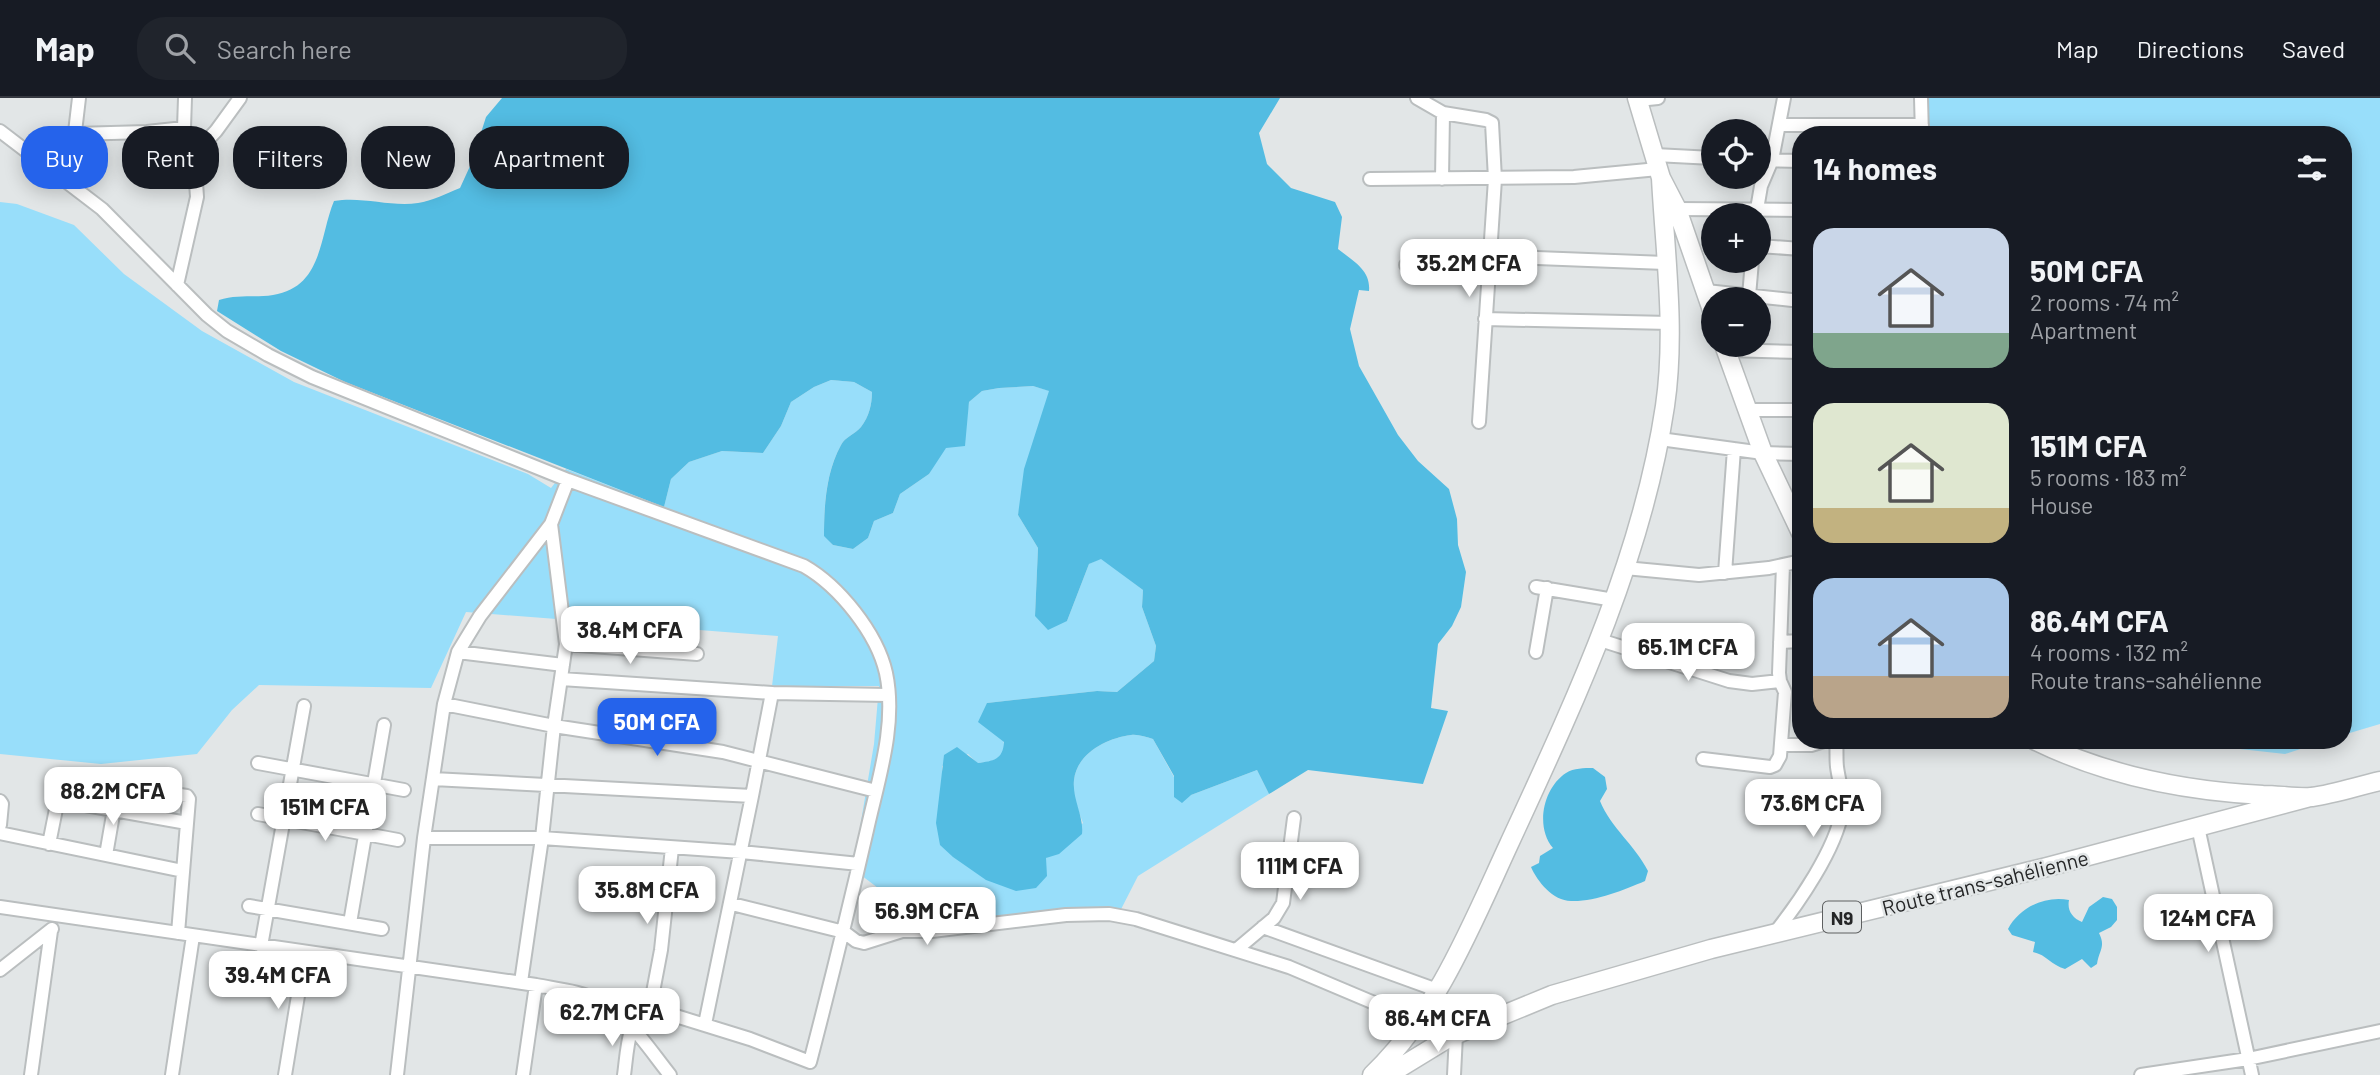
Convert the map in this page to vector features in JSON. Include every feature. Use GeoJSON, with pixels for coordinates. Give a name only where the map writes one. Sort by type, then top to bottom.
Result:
{"type":"FeatureCollection","features":[{"type":"Feature","properties":{"kind":"highway"},"geometry":{"type":"LineString","coordinates":[[1637,99],[1658,167],[1705,287]]}},
{"type":"Feature","properties":{"kind":"highway","name":"Route trans-sahélienne"},"geometry":{"type":"LineString","coordinates":[[1372,1075],[1395,1051],[1417,1021],[1468,933],[1600,640],[1646,502],[1666,402],[1670,323],[1658,167]]}},
{"type":"Feature","properties":{"kind":"highway"},"geometry":{"type":"LineString","coordinates":[[1729,357],[1763,453],[1792,514]]}},
{"type":"Feature","properties":{"kind":"highway"},"geometry":{"type":"LineString","coordinates":[[2054,749],[2080,761],[2173,785],[2237,793],[2310,797],[2380,781]]}},
{"type":"Feature","properties":{"kind":"highway","name":"Route trans-sahélienne"},"geometry":{"type":"LineString","coordinates":[[1386,1075],[1456,1034],[1552,995],[1711,949],[2047,867],[2310,797]]}},
{"type":"Feature","properties":{"kind":"highway","name":"Route trans-sahélienne"},"geometry":{"type":"LineString","coordinates":[[1386,1075],[1395,1051]]}},
{"type":"Feature","properties":{"kind":"street"},"geometry":{"type":"LineString","coordinates":[[76,126],[79,98]]}},
{"type":"Feature","properties":{"kind":"street"},"geometry":{"type":"LineString","coordinates":[[184,126],[185,98]]}},
{"type":"Feature","properties":{"kind":"street"},"geometry":{"type":"LineString","coordinates":[[219,127],[240,98]]}},
{"type":"Feature","properties":{"kind":"street"},"geometry":{"type":"LineString","coordinates":[[1416,98],[1443,113],[1489,120],[1492,123],[1495,179],[1479,422]]}},
{"type":"Feature","properties":{"kind":"street"},"geometry":{"type":"LineString","coordinates":[[1637,99],[1658,98]]}},
{"type":"Feature","properties":{"kind":"street"},"geometry":{"type":"LineString","coordinates":[[1771,146],[1780,125],[1784,98]]}},
{"type":"Feature","properties":{"kind":"street"},"geometry":{"type":"LineString","coordinates":[[1921,98],[1922,126]]}},
{"type":"Feature","properties":{"kind":"street"},"geometry":{"type":"LineString","coordinates":[[1442,179],[1443,113]]}},
{"type":"Feature","properties":{"kind":"street"},"geometry":{"type":"LineString","coordinates":[[1780,125],[1808,126]]}},
{"type":"Feature","properties":{"kind":"street"},"geometry":{"type":"LineString","coordinates":[[0,131],[21,147]]}},
{"type":"Feature","properties":{"kind":"street"},"geometry":{"type":"LineString","coordinates":[[1370,179],[1574,177],[1701,160]]}},
{"type":"Feature","properties":{"kind":"street"},"geometry":{"type":"LineString","coordinates":[[1771,160],[1792,161]]}},
{"type":"Feature","properties":{"kind":"street"},"geometry":{"type":"LineString","coordinates":[[76,189],[126,232],[207,315],[227,331],[268,355],[312,377],[568,480],[804,566],[821,576],[838,592],[873,641],[886,673],[887,736],[811,1068],[705,1024],[650,1008],[643,1011],[632,1027],[624,1075]]}},
{"type":"Feature","properties":{"kind":"street"},"geometry":{"type":"LineString","coordinates":[[177,285],[197,197],[196,189]]}},
{"type":"Feature","properties":{"kind":"street"},"geometry":{"type":"LineString","coordinates":[[1676,209],[1701,210]]}},
{"type":"Feature","properties":{"kind":"street"},"geometry":{"type":"LineString","coordinates":[[1771,211],[1792,210]]}},
{"type":"Feature","properties":{"kind":"street"},"geometry":{"type":"LineString","coordinates":[[1771,247],[1792,248]]}},
{"type":"Feature","properties":{"kind":"street"},"geometry":{"type":"LineString","coordinates":[[1406,265],[1489,260],[1665,262]]}},
{"type":"Feature","properties":{"kind":"street"},"geometry":{"type":"LineString","coordinates":[[1771,298],[1792,300]]}},
{"type":"Feature","properties":{"kind":"street"},"geometry":{"type":"LineString","coordinates":[[1485,319],[1670,323]]}},
{"type":"Feature","properties":{"kind":"street"},"geometry":{"type":"LineString","coordinates":[[1771,350],[1792,351]]}},
{"type":"Feature","properties":{"kind":"street"},"geometry":{"type":"LineString","coordinates":[[1749,410],[1792,410]]}},
{"type":"Feature","properties":{"kind":"street"},"geometry":{"type":"LineString","coordinates":[[1660,439],[1763,453],[1792,454]]}},
{"type":"Feature","properties":{"kind":"street"},"geometry":{"type":"LineString","coordinates":[[1725,573],[1734,449]]}},
{"type":"Feature","properties":{"kind":"street"},"geometry":{"type":"LineString","coordinates":[[397,1075],[424,838],[444,704],[458,652],[480,616],[551,524],[568,480]]}},
{"type":"Feature","properties":{"kind":"street"},"geometry":{"type":"LineString","coordinates":[[521,982],[566,644],[551,524]]}},
{"type":"Feature","properties":{"kind":"street"},"geometry":{"type":"LineString","coordinates":[[1625,568],[1699,575],[1792,563]]}},
{"type":"Feature","properties":{"kind":"street"},"geometry":{"type":"LineString","coordinates":[[1703,758],[1770,767],[1775,765],[1780,756],[1785,692],[1780,681],[1783,565]]}},
{"type":"Feature","properties":{"kind":"street"},"geometry":{"type":"LineString","coordinates":[[1536,652],[1541,588],[1614,600]]}},
{"type":"Feature","properties":{"kind":"street"},"geometry":{"type":"LineString","coordinates":[[1600,640],[1730,681],[1752,684],[1780,681]]}},
{"type":"Feature","properties":{"kind":"street"},"geometry":{"type":"LineString","coordinates":[[1780,642],[1792,641]]}},
{"type":"Feature","properties":{"kind":"street"},"geometry":{"type":"LineString","coordinates":[[566,644],[697,654]]}},
{"type":"Feature","properties":{"kind":"street"},"geometry":{"type":"LineString","coordinates":[[458,652],[563,665]]}},
{"type":"Feature","properties":{"kind":"street"},"geometry":{"type":"LineString","coordinates":[[561,679],[772,693],[888,695]]}},
{"type":"Feature","properties":{"kind":"street"},"geometry":{"type":"LineString","coordinates":[[705,1024],[732,904],[772,693]]}},
{"type":"Feature","properties":{"kind":"street"},"geometry":{"type":"LineString","coordinates":[[444,704],[554,726],[723,752],[876,791]]}},
{"type":"Feature","properties":{"kind":"street"},"geometry":{"type":"LineString","coordinates":[[261,946],[304,706]]}},
{"type":"Feature","properties":{"kind":"street"},"geometry":{"type":"LineString","coordinates":[[350,923],[384,725]]}},
{"type":"Feature","properties":{"kind":"street"},"geometry":{"type":"LineString","coordinates":[[1781,745],[1792,745]]}},
{"type":"Feature","properties":{"kind":"street"},"geometry":{"type":"LineString","coordinates":[[1774,934],[1791,913],[1819,866],[1840,818],[1842,799],[1836,749]]}},
{"type":"Feature","properties":{"kind":"street"},"geometry":{"type":"LineString","coordinates":[[258,763],[404,790]]}},
{"type":"Feature","properties":{"kind":"street"},"geometry":{"type":"LineString","coordinates":[[433,779],[752,796]]}},
{"type":"Feature","properties":{"kind":"street"},"geometry":{"type":"LineString","coordinates":[[106,855],[116,788],[121,785],[184,794],[189,799],[178,933]]}},
{"type":"Feature","properties":{"kind":"street"},"geometry":{"type":"LineString","coordinates":[[0,801],[0,825]]}},
{"type":"Feature","properties":{"kind":"street"},"geometry":{"type":"LineString","coordinates":[[49,844],[57,804],[60,801],[187,823]]}},
{"type":"Feature","properties":{"kind":"street"},"geometry":{"type":"LineString","coordinates":[[258,814],[398,840]]}},
{"type":"Feature","properties":{"kind":"street"},"geometry":{"type":"LineString","coordinates":[[1236,950],[1263,928],[1283,904],[1294,818]]}},
{"type":"Feature","properties":{"kind":"street"},"geometry":{"type":"LineString","coordinates":[[2198,827],[2252,1075]]}},
{"type":"Feature","properties":{"kind":"street"},"geometry":{"type":"LineString","coordinates":[[0,833],[183,871]]}},
{"type":"Feature","properties":{"kind":"street"},"geometry":{"type":"LineString","coordinates":[[424,838],[542,838],[741,852],[859,864]]}},
{"type":"Feature","properties":{"kind":"street"},"geometry":{"type":"LineString","coordinates":[[650,1008],[661,950],[672,848]]}},
{"type":"Feature","properties":{"kind":"street"},"geometry":{"type":"LineString","coordinates":[[732,904],[844,932],[856,941],[864,943],[902,931],[932,931],[1091,913],[1136,919],[1324,980],[1417,1021]]}},
{"type":"Feature","properties":{"kind":"street"},"geometry":{"type":"LineString","coordinates":[[249,906],[382,929]]}},
{"type":"Feature","properties":{"kind":"street"},"geometry":{"type":"LineString","coordinates":[[0,907],[521,982],[585,995],[600,1001],[632,1027],[670,1075]]}},
{"type":"Feature","properties":{"kind":"street"},"geometry":{"type":"LineString","coordinates":[[0,970],[68,918]]}},
{"type":"Feature","properties":{"kind":"street"},"geometry":{"type":"LineString","coordinates":[[1263,928],[1437,990]]}},
{"type":"Feature","properties":{"kind":"street"},"geometry":{"type":"LineString","coordinates":[[31,1075],[51,931]]}},
{"type":"Feature","properties":{"kind":"street"},"geometry":{"type":"LineString","coordinates":[[172,1075],[193,936]]}},
{"type":"Feature","properties":{"kind":"street"},"geometry":{"type":"LineString","coordinates":[[285,1075],[305,953]]}},
{"type":"Feature","properties":{"kind":"street"},"geometry":{"type":"LineString","coordinates":[[523,1075],[536,985]]}},
{"type":"Feature","properties":{"kind":"street"},"geometry":{"type":"LineString","coordinates":[[2141,1075],[2248,1059],[2380,1031]]}},
{"type":"Feature","properties":{"kind":"street"},"geometry":{"type":"LineString","coordinates":[[1454,1075],[1456,1034]]}},
{"type":"Feature","properties":{"kind":"shaded area"},"geometry":{"type":"Polygon","coordinates":[[[502,98],[1280,98],[1259,133],[1267,164],[1291,188],[1335,202],[1342,217],[1338,249],[1360,267],[1369,284],[1369,291],[1359,290],[1350,329],[1359,366],[1398,435],[1418,461],[1449,489],[1457,519],[1458,545],[1466,572],[1461,607],[1452,626],[1438,644],[1431,708],[1448,711],[1423,784],[1308,770],[1269,794],[1257,770],[1191,795],[1182,803],[1174,797],[1174,776],[1153,739],[1131,735],[1095,748],[1076,770],[1074,787],[1082,834],[1059,854],[1046,858],[1047,876],[1036,888],[1016,891],[986,880],[953,857],[940,845],[936,823],[944,755],[957,747],[978,763],[996,758],[1002,753],[1004,742],[978,722],[987,703],[1097,691],[1117,692],[1154,661],[1156,646],[1142,607],[1143,590],[1101,559],[1089,564],[1067,621],[1048,630],[1035,616],[1038,548],[1018,515],[1024,469],[1049,391],[1033,386],[982,391],[969,402],[965,446],[946,448],[929,474],[900,494],[893,513],[874,521],[868,538],[853,549],[833,545],[824,536],[825,501],[832,466],[843,442],[861,427],[871,406],[872,392],[854,382],[831,380],[791,402],[781,426],[763,453],[722,451],[689,462],[671,479],[664,507],[345,382],[281,351],[217,311],[219,300],[273,295],[302,282],[317,258],[334,201],[418,203],[460,188],[469,168],[469,189],[629,189],[629,126],[483,126],[486,117],[502,98]]]}},
{"type":"Feature","properties":{"kind":"shaded area"},"geometry":{"type":"Polygon","coordinates":[[[1920,98],[2380,98],[2380,724],[2352,732],[2352,126],[1922,126],[1920,98]]]}},
{"type":"Feature","properties":{"kind":"shaded area"},"geometry":{"type":"Polygon","coordinates":[[[0,202],[17,204],[74,225],[124,274],[202,331],[294,382],[528,474],[551,488],[566,469],[664,507],[671,479],[689,462],[722,451],[763,453],[781,426],[791,402],[831,380],[854,382],[872,392],[871,406],[861,427],[843,442],[836,455],[825,500],[824,535],[833,545],[853,549],[868,538],[874,521],[893,513],[900,494],[929,474],[937,458],[966,420],[969,402],[982,391],[1033,386],[1050,391],[1018,515],[1038,548],[1035,616],[1067,621],[1089,564],[1101,558],[1143,590],[1142,607],[1156,646],[1154,661],[1117,692],[1097,691],[987,703],[1004,742],[1001,756],[993,761],[977,763],[968,754],[942,766],[942,783],[1046,858],[1083,823],[1074,785],[1076,770],[1081,762],[1103,743],[1122,737],[1136,735],[1153,739],[1174,777],[1174,797],[1191,795],[1257,770],[1269,794],[1138,876],[1115,921],[956,918],[907,910],[853,869],[874,744],[879,686],[772,686],[778,636],[466,612],[431,688],[259,685],[232,710],[197,754],[101,764],[0,754],[0,202]]]}},
{"type":"Feature","properties":{"kind":"shaded area"},"geometry":{"type":"Polygon","coordinates":[[[2240,749],[2300,749],[2285,754],[2240,749]]]}},
{"type":"Feature","properties":{"kind":"shaded area"},"geometry":{"type":"Polygon","coordinates":[[[1593,768],[1605,777],[1607,789],[1600,801],[1605,811],[1648,871],[1645,881],[1618,892],[1589,900],[1564,900],[1546,889],[1531,867],[1539,863],[1540,856],[1553,848],[1547,839],[1543,819],[1544,808],[1552,788],[1569,771],[1593,768]]]}},
{"type":"Feature","properties":{"kind":"shaded area"},"geometry":{"type":"Polygon","coordinates":[[[2103,897],[2112,899],[2117,907],[2117,920],[2111,927],[2099,933],[2101,948],[2097,964],[2091,968],[2082,959],[2065,969],[2060,967],[2033,952],[2035,942],[2012,935],[2008,929],[2026,909],[2051,899],[2069,900],[2071,913],[2082,922],[2089,907],[2103,897]]]}}]}
